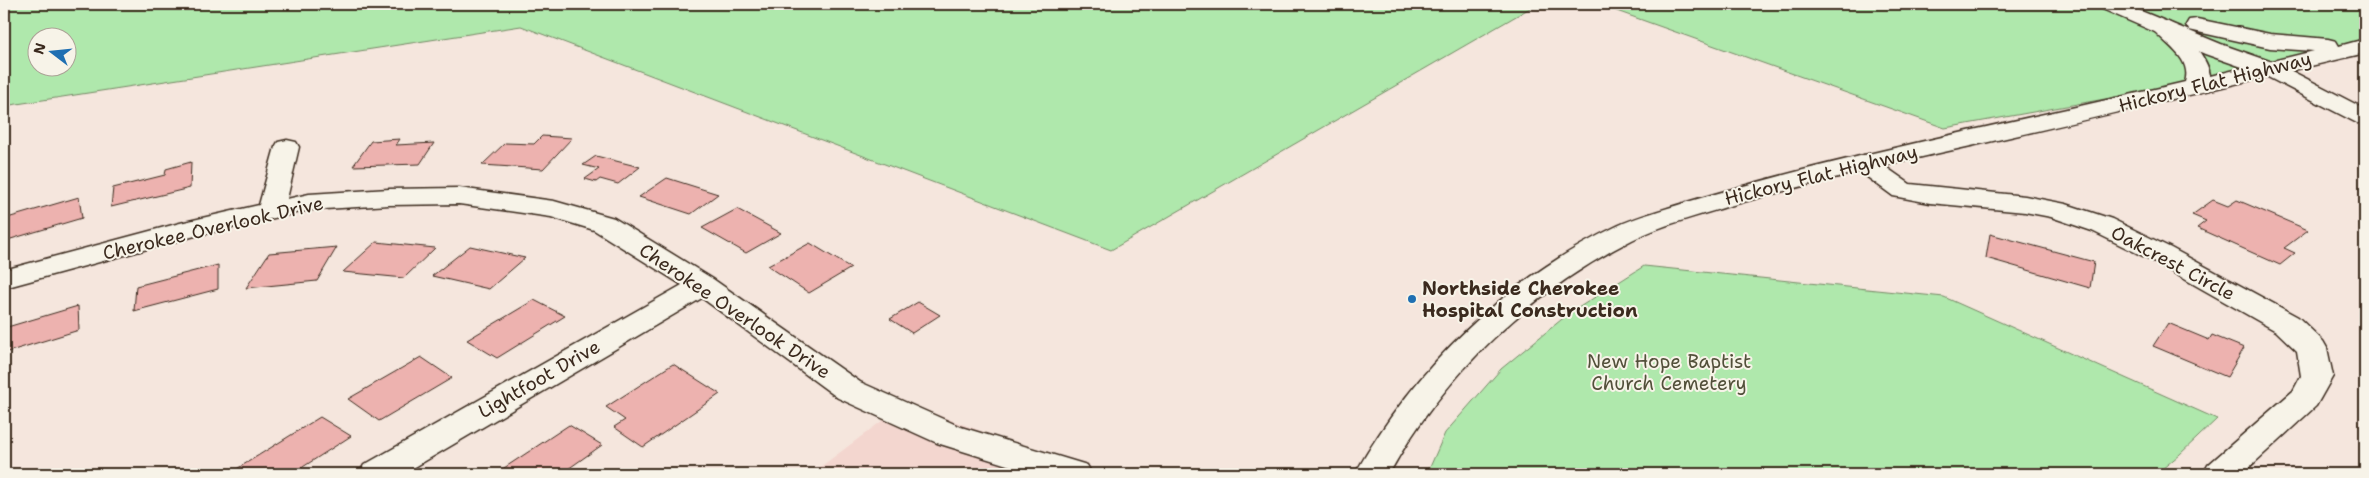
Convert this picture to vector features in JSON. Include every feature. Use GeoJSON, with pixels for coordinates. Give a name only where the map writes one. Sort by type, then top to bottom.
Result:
{"type":"FeatureCollection","features":[{"type":"Feature","properties":{"kind":"street"},"geometry":{"type":"LineString","coordinates":[[2106,4],[2213,49],[2270,69]]}},
{"type":"Feature","properties":{"kind":"street"},"geometry":{"type":"LineString","coordinates":[[2150,4],[2197,25],[2270,69],[2365,118]]}},
{"type":"Feature","properties":{"kind":"street"},"geometry":{"type":"LineString","coordinates":[[2197,25],[2270,41],[2312,46],[2362,46]]}},
{"type":"Feature","properties":{"kind":"street"},"geometry":{"type":"LineString","coordinates":[[2162,27],[2180,43],[2193,59],[2199,76],[2198,83],[2194,88]]}},
{"type":"Feature","properties":{"kind":"street","name":"Hickory Flat Highway"},"geometry":{"type":"LineString","coordinates":[[1372,474],[1386,446],[1447,367],[1508,310],[1536,287],[1625,233],[1661,219],[1772,185],[2194,88],[2362,46]]}},
{"type":"Feature","properties":{"kind":"street"},"geometry":{"type":"LineString","coordinates":[[271,211],[287,147]]}},
{"type":"Feature","properties":{"kind":"street","name":"Oakcrest Circle"},"geometry":{"type":"LineString","coordinates":[[1864,163],[1902,190],[1930,195],[2025,204],[2057,210],[2102,225],[2161,254],[2287,324],[2312,348],[2317,376],[2305,398],[2220,474]]}},
{"type":"Feature","properties":{"kind":"street","name":"Cherokee Overlook Drive"},"geometry":{"type":"LineString","coordinates":[[4,279],[190,229],[309,202],[389,197],[459,196],[554,209],[604,224],[703,285],[849,390],[949,435],[1076,474]]}},
{"type":"Feature","properties":{"kind":"street","name":"Lightfoot Drive"},"geometry":{"type":"LineString","coordinates":[[376,474],[703,285]]}},
{"type":"Feature","properties":{"kind":"shaded area"},"geometry":{"type":"Polygon","coordinates":[[[906,403],[1095,474],[811,474],[906,403]]]}},
{"type":"Feature","properties":{"kind":"green space"},"geometry":{"type":"Polygon","coordinates":[[[4,4],[1537,4],[1111,250],[521,26],[4,106],[4,4]]]}},
{"type":"Feature","properties":{"kind":"green space"},"geometry":{"type":"Polygon","coordinates":[[[1597,4],[2365,4],[2365,42],[2270,69],[1945,128],[1597,4]]]}},
{"type":"Feature","properties":{"kind":"green space","name":"New Hope Baptist Church Cemetery"},"geometry":{"type":"Polygon","coordinates":[[[1644,266],[1944,297],[2217,419],[2156,474],[1427,474],[1445,433],[1501,369],[1567,315],[1644,266]]]}},
{"type":"Feature","properties":{"kind":"building"},"geometry":{"type":"Polygon","coordinates":[[[542,136],[572,138],[543,169],[482,165],[505,143],[534,144],[542,136]]]}},
{"type":"Feature","properties":{"kind":"building"},"geometry":{"type":"Polygon","coordinates":[[[400,139],[396,145],[434,143],[420,164],[353,166],[371,141],[400,139]]]}},
{"type":"Feature","properties":{"kind":"building"},"geometry":{"type":"Polygon","coordinates":[[[596,156],[640,167],[618,184],[600,179],[596,182],[585,179],[599,169],[583,165],[596,156]]]}},
{"type":"Feature","properties":{"kind":"building"},"geometry":{"type":"Polygon","coordinates":[[[191,162],[190,188],[111,207],[113,188],[165,175],[166,169],[191,162]]]}},
{"type":"Feature","properties":{"kind":"building"},"geometry":{"type":"Polygon","coordinates":[[[667,178],[718,194],[691,214],[639,197],[667,178]]]}},
{"type":"Feature","properties":{"kind":"building"},"geometry":{"type":"Polygon","coordinates":[[[79,197],[82,218],[4,241],[4,219],[79,197]]]}},
{"type":"Feature","properties":{"kind":"building"},"geometry":{"type":"Polygon","coordinates":[[[2213,200],[2228,206],[2237,200],[2308,230],[2284,248],[2295,253],[2280,265],[2197,228],[2206,221],[2192,215],[2213,200]]]}},
{"type":"Feature","properties":{"kind":"building"},"geometry":{"type":"Polygon","coordinates":[[[737,209],[781,233],[746,253],[702,228],[737,209]]]}},
{"type":"Feature","properties":{"kind":"building"},"geometry":{"type":"Polygon","coordinates":[[[1990,234],[2094,262],[2090,288],[1986,258],[1990,234]]]}},
{"type":"Feature","properties":{"kind":"building"},"geometry":{"type":"Polygon","coordinates":[[[376,242],[435,248],[404,278],[343,272],[376,242]]]}},
{"type":"Feature","properties":{"kind":"building"},"geometry":{"type":"Polygon","coordinates":[[[810,243],[851,268],[809,293],[768,266],[810,243]]]}},
{"type":"Feature","properties":{"kind":"building"},"geometry":{"type":"Polygon","coordinates":[[[470,246],[525,258],[489,289],[432,276],[470,246]]]}},
{"type":"Feature","properties":{"kind":"building"},"geometry":{"type":"Polygon","coordinates":[[[337,247],[317,281],[246,288],[269,253],[337,247]]]}},
{"type":"Feature","properties":{"kind":"building"},"geometry":{"type":"Polygon","coordinates":[[[218,265],[218,289],[134,311],[136,286],[218,265]]]}},
{"type":"Feature","properties":{"kind":"building"},"geometry":{"type":"Polygon","coordinates":[[[534,300],[565,316],[497,358],[467,340],[534,300]]]}},
{"type":"Feature","properties":{"kind":"building"},"geometry":{"type":"Polygon","coordinates":[[[918,302],[940,315],[912,333],[890,319],[918,302]]]}},
{"type":"Feature","properties":{"kind":"building"},"geometry":{"type":"Polygon","coordinates":[[[78,306],[79,330],[4,353],[4,328],[78,306]]]}},
{"type":"Feature","properties":{"kind":"building"},"geometry":{"type":"Polygon","coordinates":[[[2168,323],[2209,340],[2212,335],[2244,348],[2227,377],[2153,346],[2168,323]]]}},
{"type":"Feature","properties":{"kind":"building"},"geometry":{"type":"Polygon","coordinates":[[[421,357],[452,378],[379,421],[348,399],[421,357]]]}},
{"type":"Feature","properties":{"kind":"building"},"geometry":{"type":"Polygon","coordinates":[[[673,364],[720,394],[643,447],[614,427],[625,420],[606,407],[673,364]]]}},
{"type":"Feature","properties":{"kind":"building"},"geometry":{"type":"Polygon","coordinates":[[[320,417],[351,436],[292,474],[242,474],[235,470],[320,417]]]}},
{"type":"Feature","properties":{"kind":"building"},"geometry":{"type":"Polygon","coordinates":[[[569,425],[602,445],[561,474],[495,474],[569,425]]]}},
{"type":"Feature","properties":{"kind":"place","name":"Northside Cherokee Hospital Construction"},"geometry":{"type":"Point","coordinates":[1412,299]}}]}
